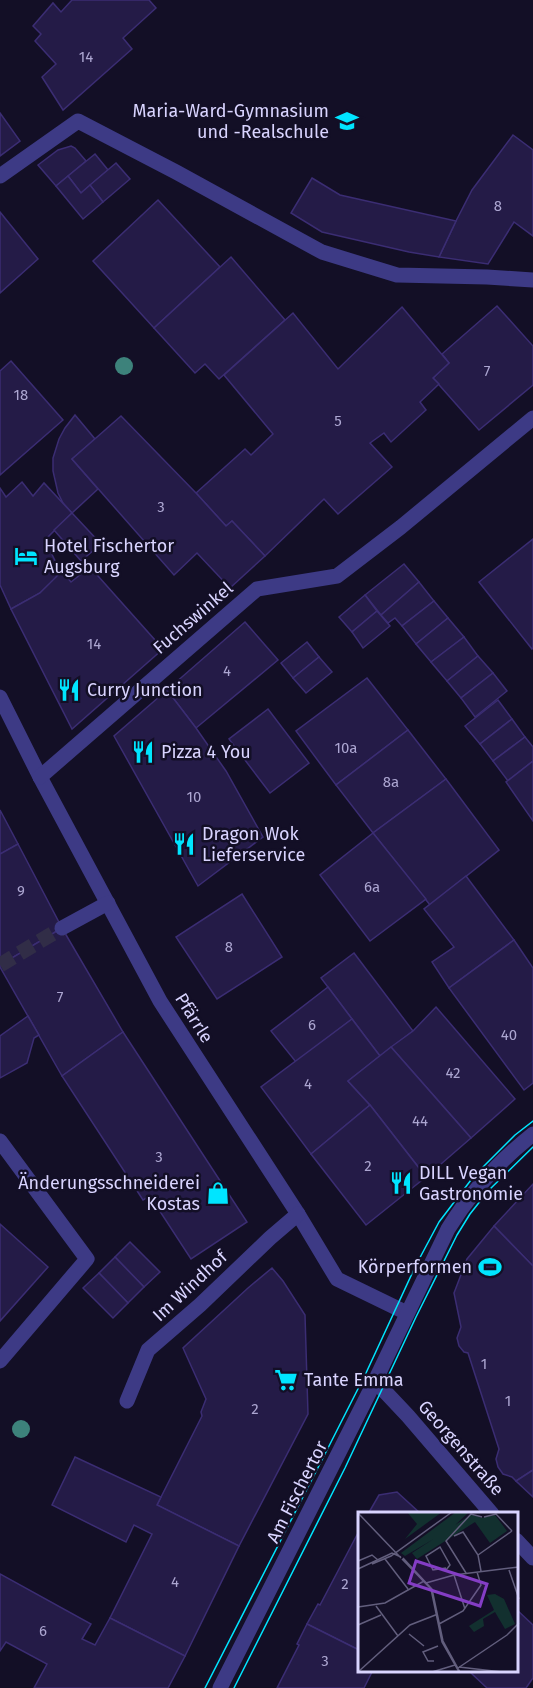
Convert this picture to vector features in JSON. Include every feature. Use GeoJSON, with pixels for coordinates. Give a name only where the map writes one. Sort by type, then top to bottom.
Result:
{"type":"FeatureCollection","features":[{"type":"Feature","properties":{"kind":"street"},"geometry":{"type":"LineString","coordinates":[[0,176],[78,121],[322,252],[397,275],[533,280]]}},
{"type":"Feature","properties":{"kind":"street","name":"Fuchswinkel"},"geometry":{"type":"LineString","coordinates":[[40,777],[257,589],[337,576],[401,527],[533,418]]}},
{"type":"Feature","properties":{"kind":"street","name":"Pfärrle"},"geometry":{"type":"LineString","coordinates":[[0,697],[40,777],[160,1001],[298,1214],[337,1279],[407,1313]]}},
{"type":"Feature","properties":{"kind":"street"},"geometry":{"type":"LineString","coordinates":[[62,928],[108,903]]}},
{"type":"Feature","properties":{"kind":"street","name":"Am Fischertor"},"geometry":{"type":"LineString","coordinates":[[220,1688],[375,1381],[448,1229],[481,1183],[509,1154],[533,1134]]}},
{"type":"Feature","properties":{"kind":"street"},"geometry":{"type":"LineString","coordinates":[[0,1141],[87,1259],[0,1361]]}},
{"type":"Feature","properties":{"kind":"street","name":"Im Windhof"},"geometry":{"type":"LineString","coordinates":[[127,1401],[148,1350],[298,1214]]}},
{"type":"Feature","properties":{"kind":"street","name":"Georgenstraße"},"geometry":{"type":"LineString","coordinates":[[375,1381],[490,1512]]}},
{"type":"Feature","properties":{"kind":"street"},"geometry":{"type":"LineString","coordinates":[[518,1542],[533,1558]]}},
{"type":"Feature","properties":{"kind":"building"},"geometry":{"type":"Polygon","coordinates":[[[72,0],[149,0],[156,8],[123,38],[132,49],[63,110],[42,77],[56,64],[35,41],[41,34],[33,26],[53,3],[61,12],[72,0]]]}},
{"type":"Feature","properties":{"kind":"building"},"geometry":{"type":"Polygon","coordinates":[[[0,113],[20,141],[0,156],[0,113]]]}},
{"type":"Feature","properties":{"kind":"building"},"geometry":{"type":"Polygon","coordinates":[[[513,135],[533,150],[533,236],[514,222],[488,264],[439,257],[472,190],[513,135]]]}},
{"type":"Feature","properties":{"kind":"building"},"geometry":{"type":"Polygon","coordinates":[[[71,146],[86,161],[56,186],[38,165],[58,150],[71,146]]]}},
{"type":"Feature","properties":{"kind":"building"},"geometry":{"type":"Polygon","coordinates":[[[95,154],[108,170],[81,193],[68,176],[95,154]]]}},
{"type":"Feature","properties":{"kind":"building"},"geometry":{"type":"Polygon","coordinates":[[[116,163],[130,179],[103,202],[90,185],[116,163]]]}},
{"type":"Feature","properties":{"kind":"building"},"geometry":{"type":"Polygon","coordinates":[[[68,176],[81,193],[90,185],[103,202],[83,219],[56,186],[68,176]]]}},
{"type":"Feature","properties":{"kind":"building"},"geometry":{"type":"Polygon","coordinates":[[[312,178],[340,195],[456,221],[439,257],[322,232],[291,213],[312,178]]]}},
{"type":"Feature","properties":{"kind":"building"},"geometry":{"type":"Polygon","coordinates":[[[158,200],[220,267],[154,328],[93,261],[158,200]]]}},
{"type":"Feature","properties":{"kind":"building"},"geometry":{"type":"Polygon","coordinates":[[[0,212],[38,259],[0,293],[0,212]]]}},
{"type":"Feature","properties":{"kind":"building"},"geometry":{"type":"Polygon","coordinates":[[[231,257],[285,320],[219,379],[205,364],[195,373],[154,328],[231,257]]]}},
{"type":"Feature","properties":{"kind":"building"},"geometry":{"type":"Polygon","coordinates":[[[497,306],[533,346],[533,385],[479,430],[433,378],[449,363],[442,354],[497,306]]]}},
{"type":"Feature","properties":{"kind":"building"},"geometry":{"type":"Polygon","coordinates":[[[402,307],[449,363],[433,378],[439,384],[420,402],[426,410],[391,442],[384,433],[370,443],[392,467],[338,514],[324,499],[265,556],[232,521],[226,526],[196,493],[245,449],[251,455],[273,434],[224,375],[293,313],[338,369],[402,307]]]}},
{"type":"Feature","properties":{"kind":"building"},"geometry":{"type":"Polygon","coordinates":[[[11,361],[63,420],[0,475],[0,371],[11,361]]]}},
{"type":"Feature","properties":{"kind":"building"},"geometry":{"type":"Polygon","coordinates":[[[75,415],[95,439],[72,459],[98,489],[72,513],[58,493],[53,471],[53,458],[59,439],[75,415]]]}},
{"type":"Feature","properties":{"kind":"building"},"geometry":{"type":"Polygon","coordinates":[[[121,416],[226,526],[232,521],[265,556],[230,588],[197,553],[174,575],[72,459],[121,416]]]}},
{"type":"Feature","properties":{"kind":"building","name":"Hotel Fischertor Augsburg"},"geometry":{"type":"Polygon","coordinates":[[[22,482],[33,496],[44,483],[72,513],[45,540],[61,573],[40,593],[11,609],[0,585],[0,488],[6,497],[22,482]]]}},
{"type":"Feature","properties":{"kind":"building"},"geometry":{"type":"Polygon","coordinates":[[[72,513],[101,544],[81,561],[54,530],[72,513]]]}},
{"type":"Feature","properties":{"kind":"building"},"geometry":{"type":"Polygon","coordinates":[[[533,539],[533,648],[532,649],[479,582],[533,539]]]}},
{"type":"Feature","properties":{"kind":"building"},"geometry":{"type":"Polygon","coordinates":[[[404,564],[419,582],[381,615],[365,595],[404,564]]]}},
{"type":"Feature","properties":{"kind":"building"},"geometry":{"type":"Polygon","coordinates":[[[90,567],[163,649],[72,729],[11,609],[40,593],[62,571],[71,582],[90,567]]]}},
{"type":"Feature","properties":{"kind":"building"},"geometry":{"type":"Polygon","coordinates":[[[419,582],[434,601],[402,626],[395,618],[388,623],[381,615],[419,582]]]}},
{"type":"Feature","properties":{"kind":"building"},"geometry":{"type":"Polygon","coordinates":[[[365,595],[377,611],[352,632],[339,617],[365,595]]]}},
{"type":"Feature","properties":{"kind":"building"},"geometry":{"type":"Polygon","coordinates":[[[434,601],[448,618],[416,644],[402,626],[434,601]]]}},
{"type":"Feature","properties":{"kind":"building"},"geometry":{"type":"Polygon","coordinates":[[[377,611],[390,626],[363,648],[352,632],[377,611]]]}},
{"type":"Feature","properties":{"kind":"building"},"geometry":{"type":"Polygon","coordinates":[[[448,618],[464,637],[431,662],[416,644],[448,618]]]}},
{"type":"Feature","properties":{"kind":"building"},"geometry":{"type":"Polygon","coordinates":[[[245,622],[278,660],[196,728],[167,690],[245,622]]]}},
{"type":"Feature","properties":{"kind":"building"},"geometry":{"type":"Polygon","coordinates":[[[464,637],[478,656],[447,681],[431,662],[464,637]]]}},
{"type":"Feature","properties":{"kind":"building"},"geometry":{"type":"Polygon","coordinates":[[[307,642],[319,657],[293,678],[281,663],[307,642]]]}},
{"type":"Feature","properties":{"kind":"building"},"geometry":{"type":"Polygon","coordinates":[[[478,656],[493,673],[461,698],[447,681],[478,656]]]}},
{"type":"Feature","properties":{"kind":"building"},"geometry":{"type":"Polygon","coordinates":[[[319,657],[332,672],[306,693],[293,678],[319,657]]]}},
{"type":"Feature","properties":{"kind":"building"},"geometry":{"type":"Polygon","coordinates":[[[493,673],[507,691],[475,717],[461,698],[493,673]]]}},
{"type":"Feature","properties":{"kind":"building"},"geometry":{"type":"Polygon","coordinates":[[[367,678],[408,730],[336,785],[296,731],[367,678]]]}},
{"type":"Feature","properties":{"kind":"building"},"geometry":{"type":"Polygon","coordinates":[[[167,690],[226,771],[263,837],[198,886],[114,736],[167,690]]]}},
{"type":"Feature","properties":{"kind":"building"},"geometry":{"type":"Polygon","coordinates":[[[498,700],[512,719],[480,744],[465,726],[498,700]]]}},
{"type":"Feature","properties":{"kind":"building"},"geometry":{"type":"Polygon","coordinates":[[[268,709],[309,763],[270,793],[229,739],[268,709]]]}},
{"type":"Feature","properties":{"kind":"building"},"geometry":{"type":"Polygon","coordinates":[[[512,719],[525,737],[493,761],[480,744],[512,719]]]}},
{"type":"Feature","properties":{"kind":"building"},"geometry":{"type":"Polygon","coordinates":[[[408,730],[446,779],[373,833],[336,785],[408,730]]]}},
{"type":"Feature","properties":{"kind":"building"},"geometry":{"type":"Polygon","coordinates":[[[525,737],[533,747],[533,761],[508,781],[493,761],[525,737]]]}},
{"type":"Feature","properties":{"kind":"building"},"geometry":{"type":"Polygon","coordinates":[[[533,761],[533,821],[506,782],[533,761]]]}},
{"type":"Feature","properties":{"kind":"building"},"geometry":{"type":"Polygon","coordinates":[[[446,779],[499,850],[430,905],[373,833],[446,779]]]}},
{"type":"Feature","properties":{"kind":"building"},"geometry":{"type":"Polygon","coordinates":[[[0,810],[18,844],[0,854],[0,810]]]}},
{"type":"Feature","properties":{"kind":"building"},"geometry":{"type":"Polygon","coordinates":[[[373,833],[426,899],[370,941],[320,875],[373,833]]]}},
{"type":"Feature","properties":{"kind":"building"},"geometry":{"type":"Polygon","coordinates":[[[18,844],[62,928],[0,965],[0,854],[18,844]]]}},
{"type":"Feature","properties":{"kind":"building"},"geometry":{"type":"Polygon","coordinates":[[[466,876],[514,940],[449,988],[432,962],[454,947],[424,909],[466,876]]]}},
{"type":"Feature","properties":{"kind":"building"},"geometry":{"type":"Polygon","coordinates":[[[242,894],[282,957],[217,999],[176,937],[242,894]]]}},
{"type":"Feature","properties":{"kind":"building"},"geometry":{"type":"Polygon","coordinates":[[[62,928],[123,1032],[62,1076],[0,965],[62,928]]]}},
{"type":"Feature","properties":{"kind":"building"},"geometry":{"type":"Polygon","coordinates":[[[514,940],[533,968],[533,1083],[524,1090],[449,988],[514,940]]]}},
{"type":"Feature","properties":{"kind":"building"},"geometry":{"type":"Polygon","coordinates":[[[354,953],[413,1031],[380,1056],[321,978],[354,953]]]}},
{"type":"Feature","properties":{"kind":"building"},"geometry":{"type":"Polygon","coordinates":[[[328,987],[352,1019],[296,1062],[271,1031],[328,987]]]}},
{"type":"Feature","properties":{"kind":"building"},"geometry":{"type":"Polygon","coordinates":[[[436,1007],[515,1099],[471,1138],[391,1047],[413,1031],[436,1007]]]}},
{"type":"Feature","properties":{"kind":"building"},"geometry":{"type":"Polygon","coordinates":[[[28,1016],[39,1035],[34,1038],[27,1063],[0,1078],[0,1036],[28,1016]]]}},
{"type":"Feature","properties":{"kind":"building"},"geometry":{"type":"Polygon","coordinates":[[[352,1019],[380,1056],[348,1081],[370,1105],[311,1154],[261,1087],[352,1019]]]}},
{"type":"Feature","properties":{"kind":"building"},"geometry":{"type":"Polygon","coordinates":[[[123,1032],[247,1222],[191,1259],[150,1196],[143,1200],[62,1076],[123,1032]]]}},
{"type":"Feature","properties":{"kind":"building"},"geometry":{"type":"Polygon","coordinates":[[[391,1047],[471,1138],[426,1177],[370,1105],[348,1081],[391,1047]]]}},
{"type":"Feature","properties":{"kind":"building"},"geometry":{"type":"Polygon","coordinates":[[[370,1105],[426,1177],[366,1225],[311,1154],[370,1105]]]}},
{"type":"Feature","properties":{"kind":"building"},"geometry":{"type":"Polygon","coordinates":[[[533,1184],[533,1266],[494,1226],[533,1184]]]}},
{"type":"Feature","properties":{"kind":"building"},"geometry":{"type":"Polygon","coordinates":[[[0,1224],[48,1267],[0,1321],[0,1224]]]}},
{"type":"Feature","properties":{"kind":"building"},"geometry":{"type":"Polygon","coordinates":[[[494,1226],[533,1266],[533,1470],[516,1481],[503,1474],[498,1467],[496,1459],[499,1449],[468,1353],[459,1346],[457,1338],[461,1327],[454,1293],[467,1259],[494,1226]]]}},
{"type":"Feature","properties":{"kind":"building"},"geometry":{"type":"Polygon","coordinates":[[[130,1242],[160,1272],[144,1287],[115,1257],[130,1242]]]}},
{"type":"Feature","properties":{"kind":"building"},"geometry":{"type":"Polygon","coordinates":[[[115,1257],[144,1287],[128,1303],[99,1273],[115,1257]]]}},
{"type":"Feature","properties":{"kind":"building"},"geometry":{"type":"Polygon","coordinates":[[[272,1268],[305,1315],[308,1414],[239,1546],[157,1505],[202,1416],[201,1412],[206,1399],[183,1348],[272,1268]]]}},
{"type":"Feature","properties":{"kind":"building"},"geometry":{"type":"Polygon","coordinates":[[[99,1273],[128,1303],[113,1318],[83,1288],[99,1273]]]}},
{"type":"Feature","properties":{"kind":"building"},"geometry":{"type":"Polygon","coordinates":[[[75,1457],[161,1497],[157,1505],[239,1546],[185,1656],[110,1618],[152,1534],[134,1525],[126,1542],[52,1505],[75,1457]]]}},
{"type":"Feature","properties":{"kind":"building"},"geometry":{"type":"Polygon","coordinates":[[[533,1470],[533,1497],[516,1481],[533,1470]]]}},
{"type":"Feature","properties":{"kind":"building"},"geometry":{"type":"Polygon","coordinates":[[[397,1492],[419,1512],[369,1512],[379,1495],[397,1492]]]}},
{"type":"Feature","properties":{"kind":"building"},"geometry":{"type":"Polygon","coordinates":[[[358,1533],[358,1650],[307,1624],[318,1604],[320,1605],[358,1533]]]}},
{"type":"Feature","properties":{"kind":"building"},"geometry":{"type":"Polygon","coordinates":[[[0,1574],[91,1624],[82,1639],[95,1645],[110,1618],[185,1656],[168,1688],[34,1688],[47,1664],[6,1642],[0,1651],[0,1574]]]}},
{"type":"Feature","properties":{"kind":"building"},"geometry":{"type":"Polygon","coordinates":[[[518,1611],[533,1625],[533,1678],[526,1688],[487,1688],[471,1673],[518,1673],[518,1611]]]}},
{"type":"Feature","properties":{"kind":"building"},"geometry":{"type":"Polygon","coordinates":[[[307,1624],[358,1650],[358,1673],[372,1673],[364,1688],[277,1688],[299,1645],[297,1644],[307,1624]]]}},
{"type":"Feature","properties":{"kind":"tunnel"},"geometry":{"type":"LineString","coordinates":[[0,965],[62,928]]}},
{"type":"Feature","properties":{"kind":"tram line"},"geometry":{"type":"LineString","coordinates":[[205,1688],[366,1373],[416,1265],[439,1222],[474,1176],[515,1135],[533,1121]]}},
{"type":"Feature","properties":{"kind":"tram line"},"geometry":{"type":"LineString","coordinates":[[234,1688],[345,1468],[457,1235],[489,1190],[533,1147]]}},
{"type":"Feature","properties":{"kind":"place","name":"Maria-Ward-Gymnasium und -Realschule"},"geometry":{"type":"Point","coordinates":[347,121]}},
{"type":"Feature","properties":{"kind":"place","name":"Hotel Fischertor Augsburg"},"geometry":{"type":"Point","coordinates":[26,556]}},
{"type":"Feature","properties":{"kind":"place","name":"Curry Junction"},"geometry":{"type":"Point","coordinates":[69,690]}},
{"type":"Feature","properties":{"kind":"place","name":"Pizza 4 You"},"geometry":{"type":"Point","coordinates":[143,752]}},
{"type":"Feature","properties":{"kind":"place","name":"Dragon Wok Lieferservice"},"geometry":{"type":"Point","coordinates":[184,844]}},
{"type":"Feature","properties":{"kind":"place","name":"DILL Vegan Gastronomie"},"geometry":{"type":"Point","coordinates":[401,1183]}},
{"type":"Feature","properties":{"kind":"place","name":"Änderungsschneiderei Kostas"},"geometry":{"type":"Point","coordinates":[218,1193]}},
{"type":"Feature","properties":{"kind":"place","name":"Körperformen"},"geometry":{"type":"Point","coordinates":[490,1267]}},
{"type":"Feature","properties":{"kind":"place","name":"Tante Emma"},"geometry":{"type":"Point","coordinates":[286,1380]}}]}
